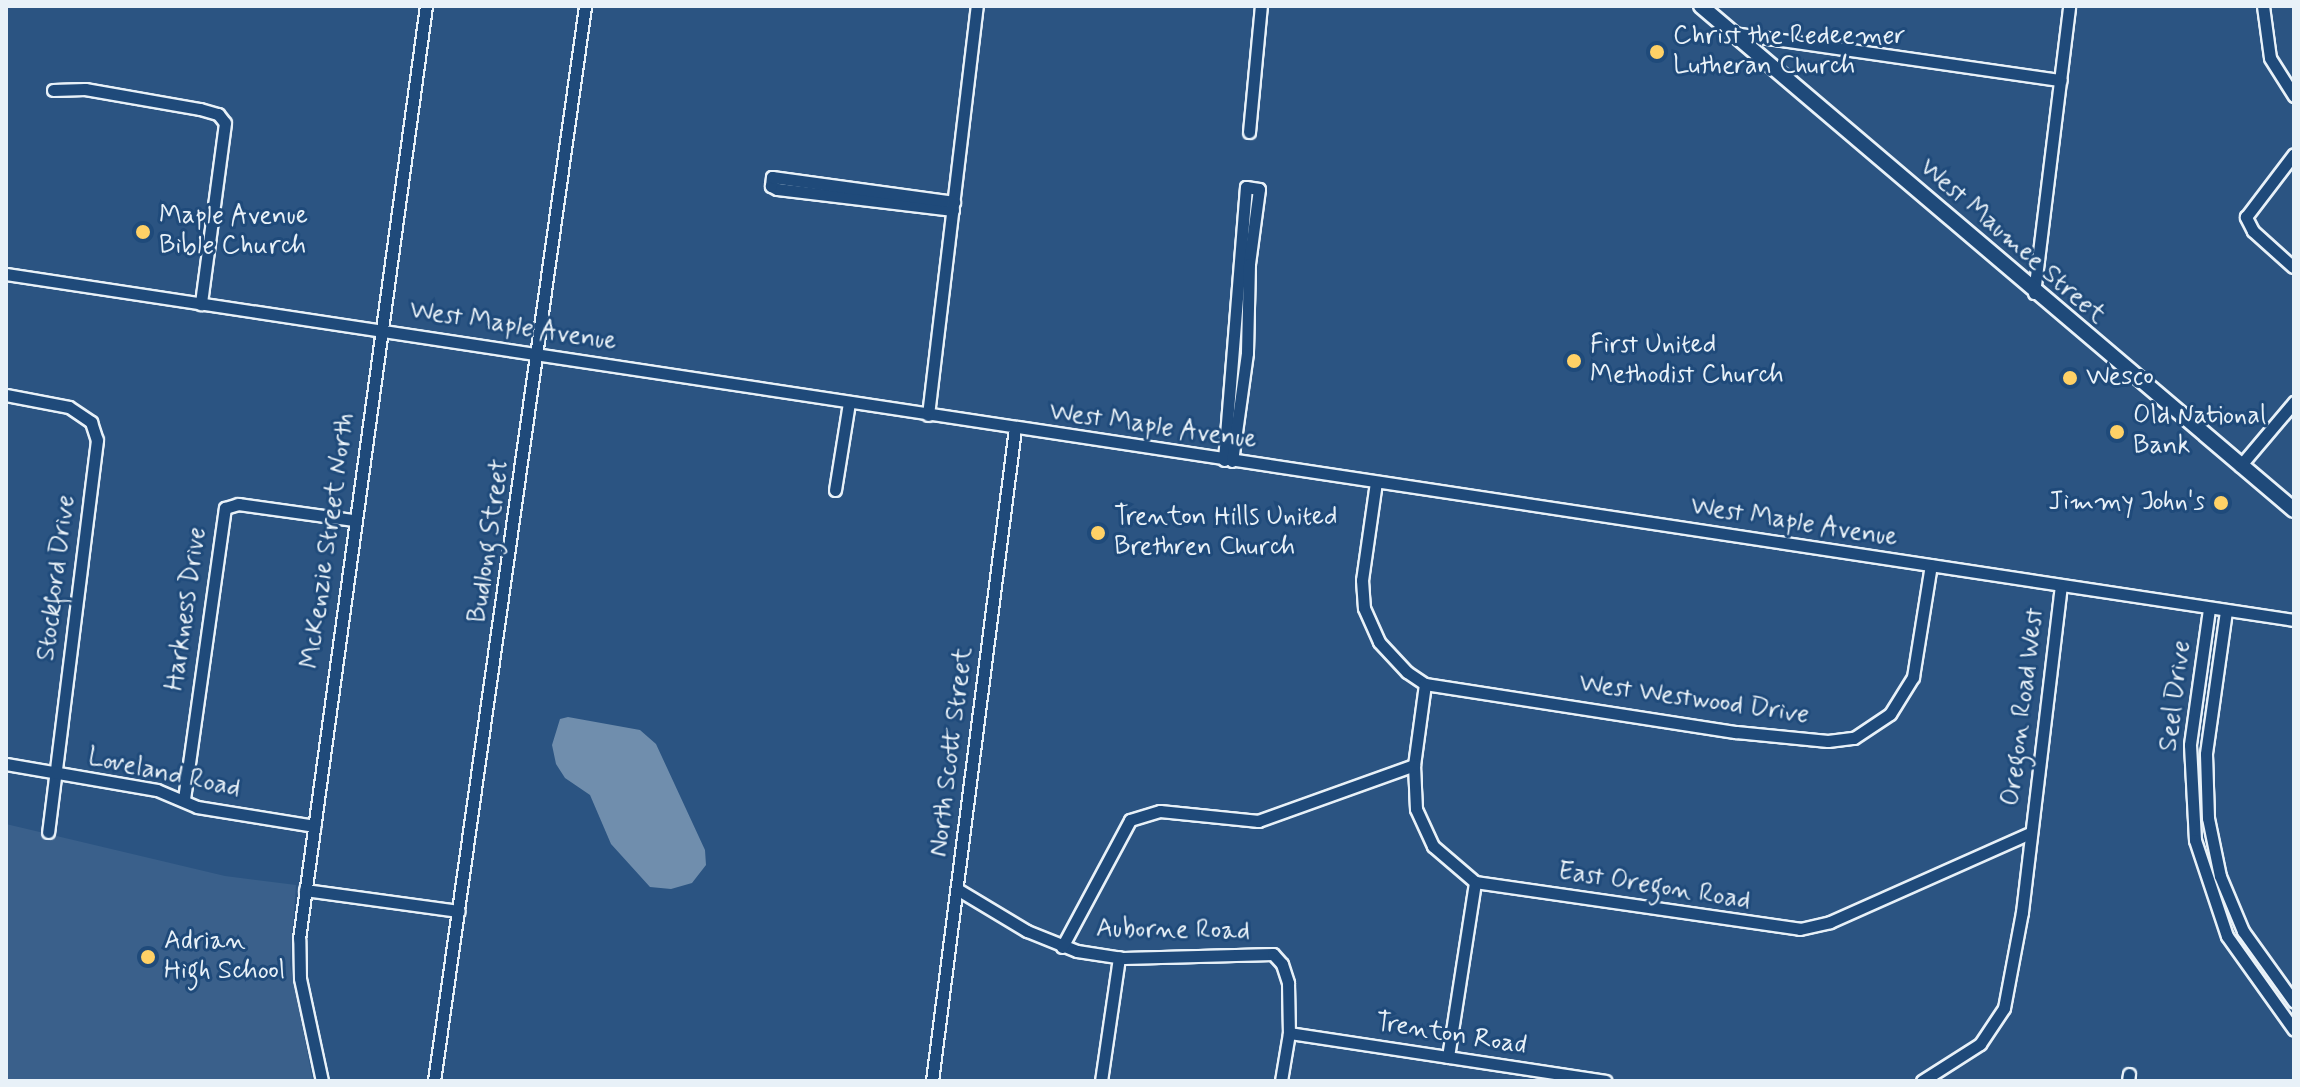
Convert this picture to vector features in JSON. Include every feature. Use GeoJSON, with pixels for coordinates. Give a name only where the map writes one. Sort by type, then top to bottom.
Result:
{"type":"FeatureCollection","features":[{"type":"Feature","properties":{"kind":"main road","name":"West Maumee Street"},"geometry":{"type":"LineString","coordinates":[[1701,6],[2034,293],[2294,510]]}},
{"type":"Feature","properties":{"kind":"street","name":"McKenzie Street North"},"geometry":{"type":"LineString","coordinates":[[322,1081],[300,978],[305,890],[426,6]]}},
{"type":"Feature","properties":{"kind":"street","name":"Budlong Street"},"geometry":{"type":"LineString","coordinates":[[434,1081],[585,6]]}},
{"type":"Feature","properties":{"kind":"street"},"geometry":{"type":"LineString","coordinates":[[928,415],[977,6]]}},
{"type":"Feature","properties":{"kind":"street"},"geometry":{"type":"LineString","coordinates":[[1249,132],[1261,6]]}},
{"type":"Feature","properties":{"kind":"street"},"geometry":{"type":"LineString","coordinates":[[2034,293],[2069,6]]}},
{"type":"Feature","properties":{"kind":"street"},"geometry":{"type":"LineString","coordinates":[[2263,6],[2270,58],[2294,96]]}},
{"type":"Feature","properties":{"kind":"street"},"geometry":{"type":"LineString","coordinates":[[1733,33],[2061,80]]}},
{"type":"Feature","properties":{"kind":"street"},"geometry":{"type":"LineString","coordinates":[[53,90],[85,89],[200,109],[218,114],[225,123],[201,304]]}},
{"type":"Feature","properties":{"kind":"street"},"geometry":{"type":"LineString","coordinates":[[2293,267],[2253,231],[2246,217],[2294,154]]}},
{"type":"Feature","properties":{"kind":"street"},"geometry":{"type":"LineString","coordinates":[[772,177],[843,183],[954,206],[841,198],[777,189],[771,186],[772,177]]}},
{"type":"Feature","properties":{"kind":"street"},"geometry":{"type":"LineString","coordinates":[[841,198],[843,183]]}},
{"type":"Feature","properties":{"kind":"street"},"geometry":{"type":"LineString","coordinates":[[1228,460],[1241,353],[1242,264],[1246,187],[1259,189],[1242,264]]}},
{"type":"Feature","properties":{"kind":"street","name":"West Maple Avenue"},"geometry":{"type":"LineString","coordinates":[[6,274],[2294,620]]}},
{"type":"Feature","properties":{"kind":"street","name":"Stockford Drive"},"geometry":{"type":"LineString","coordinates":[[6,395],[69,407],[91,422],[97,440],[48,832]]}},
{"type":"Feature","properties":{"kind":"street"},"geometry":{"type":"LineString","coordinates":[[2240,466],[2294,402]]}},
{"type":"Feature","properties":{"kind":"street"},"geometry":{"type":"LineString","coordinates":[[835,490],[849,403]]}},
{"type":"Feature","properties":{"kind":"street","name":"North Scott Street"},"geometry":{"type":"LineString","coordinates":[[932,1081],[1015,429]]}},
{"type":"Feature","properties":{"kind":"street"},"geometry":{"type":"LineString","coordinates":[[1376,482],[1362,580],[1364,608],[1379,642],[1425,684]]}},
{"type":"Feature","properties":{"kind":"street","name":"Harkness Drive"},"geometry":{"type":"LineString","coordinates":[[184,799],[225,508],[238,504],[354,520]]}},
{"type":"Feature","properties":{"kind":"street","name":"West Westwood Drive"},"geometry":{"type":"LineString","coordinates":[[1425,684],[1736,732],[1828,741],[1854,738],[1873,729],[1906,696],[1931,565]]}},
{"type":"Feature","properties":{"kind":"street","name":"Oregon Road West"},"geometry":{"type":"LineString","coordinates":[[2030,833],[2061,586]]}},
{"type":"Feature","properties":{"kind":"street","name":"Seel Drive"},"geometry":{"type":"LineString","coordinates":[[2209,609],[2190,745],[2195,840],[2212,901],[2240,957],[2294,1030]]}},
{"type":"Feature","properties":{"kind":"street","name":"Seel Drive"},"geometry":{"type":"LineString","coordinates":[[2226,611],[2206,754],[2207,787],[2220,876],[2253,948],[2294,1002]]}},
{"type":"Feature","properties":{"kind":"street","name":"East Oregon Road"},"geometry":{"type":"LineString","coordinates":[[1425,684],[1414,765],[1414,794],[1425,835],[1443,858],[1475,882],[1800,929],[1830,922],[2030,833]]}},
{"type":"Feature","properties":{"kind":"street","name":"Loveland Road"},"geometry":{"type":"LineString","coordinates":[[6,764],[184,799],[197,807],[314,826]]}},
{"type":"Feature","properties":{"kind":"street"},"geometry":{"type":"LineString","coordinates":[[1062,947],[1130,820],[1160,811],[1258,821],[1414,765]]}},
{"type":"Feature","properties":{"kind":"street","name":"Seel Drive"},"geometry":{"type":"LineString","coordinates":[[2190,789],[2207,787]]}},
{"type":"Feature","properties":{"kind":"street"},"geometry":{"type":"LineString","coordinates":[[1922,1081],[1980,1044],[2004,1008],[2030,833]]}},
{"type":"Feature","properties":{"kind":"street"},"geometry":{"type":"LineString","coordinates":[[1448,1057],[1475,882]]}},
{"type":"Feature","properties":{"kind":"street","name":"Auborne Road"},"geometry":{"type":"LineString","coordinates":[[957,889],[1062,947],[1119,957],[1273,954],[1282,964],[1288,983],[1289,1033]]}},
{"type":"Feature","properties":{"kind":"street"},"geometry":{"type":"LineString","coordinates":[[305,890],[459,911]]}},
{"type":"Feature","properties":{"kind":"street"},"geometry":{"type":"LineString","coordinates":[[2240,957],[2253,948]]}},
{"type":"Feature","properties":{"kind":"street"},"geometry":{"type":"LineString","coordinates":[[1101,1081],[1119,957]]}},
{"type":"Feature","properties":{"kind":"street"},"geometry":{"type":"LineString","coordinates":[[1281,1081],[1289,1033]]}},
{"type":"Feature","properties":{"kind":"street","name":"Trenton Road"},"geometry":{"type":"LineString","coordinates":[[1289,1033],[1605,1081]]}},
{"type":"Feature","properties":{"kind":"shaded area"},"geometry":{"type":"Polygon","coordinates":[[[568,717],[640,730],[656,744],[705,850],[706,865],[692,883],[671,889],[650,887],[611,844],[590,795],[565,778],[556,764],[552,745],[560,719],[568,717]]]}},
{"type":"Feature","properties":{"kind":"shaded area","name":"Adrian High School"},"geometry":{"type":"Polygon","coordinates":[[[6,824],[225,876],[296,885],[290,964],[313,1081],[6,1081],[6,824]]]}},
{"type":"Feature","properties":{"kind":"place","name":"Christ the Redeemer Lutheran Church"},"geometry":{"type":"Point","coordinates":[1657,52]}},
{"type":"Feature","properties":{"kind":"place","name":"Maple Avenue Bible Church"},"geometry":{"type":"Point","coordinates":[143,232]}},
{"type":"Feature","properties":{"kind":"place","name":"First United Methodist Church"},"geometry":{"type":"Point","coordinates":[1574,361]}},
{"type":"Feature","properties":{"kind":"place","name":"Wesco"},"geometry":{"type":"Point","coordinates":[2070,378]}},
{"type":"Feature","properties":{"kind":"place","name":"Old National Bank"},"geometry":{"type":"Point","coordinates":[2117,432]}},
{"type":"Feature","properties":{"kind":"place","name":"Jimmy John's"},"geometry":{"type":"Point","coordinates":[2221,503]}},
{"type":"Feature","properties":{"kind":"place","name":"Trenton Hills United Brethren Church"},"geometry":{"type":"Point","coordinates":[1098,533]}},
{"type":"Feature","properties":{"kind":"place","name":"Adrian High School"},"geometry":{"type":"Point","coordinates":[148,957]}}]}
